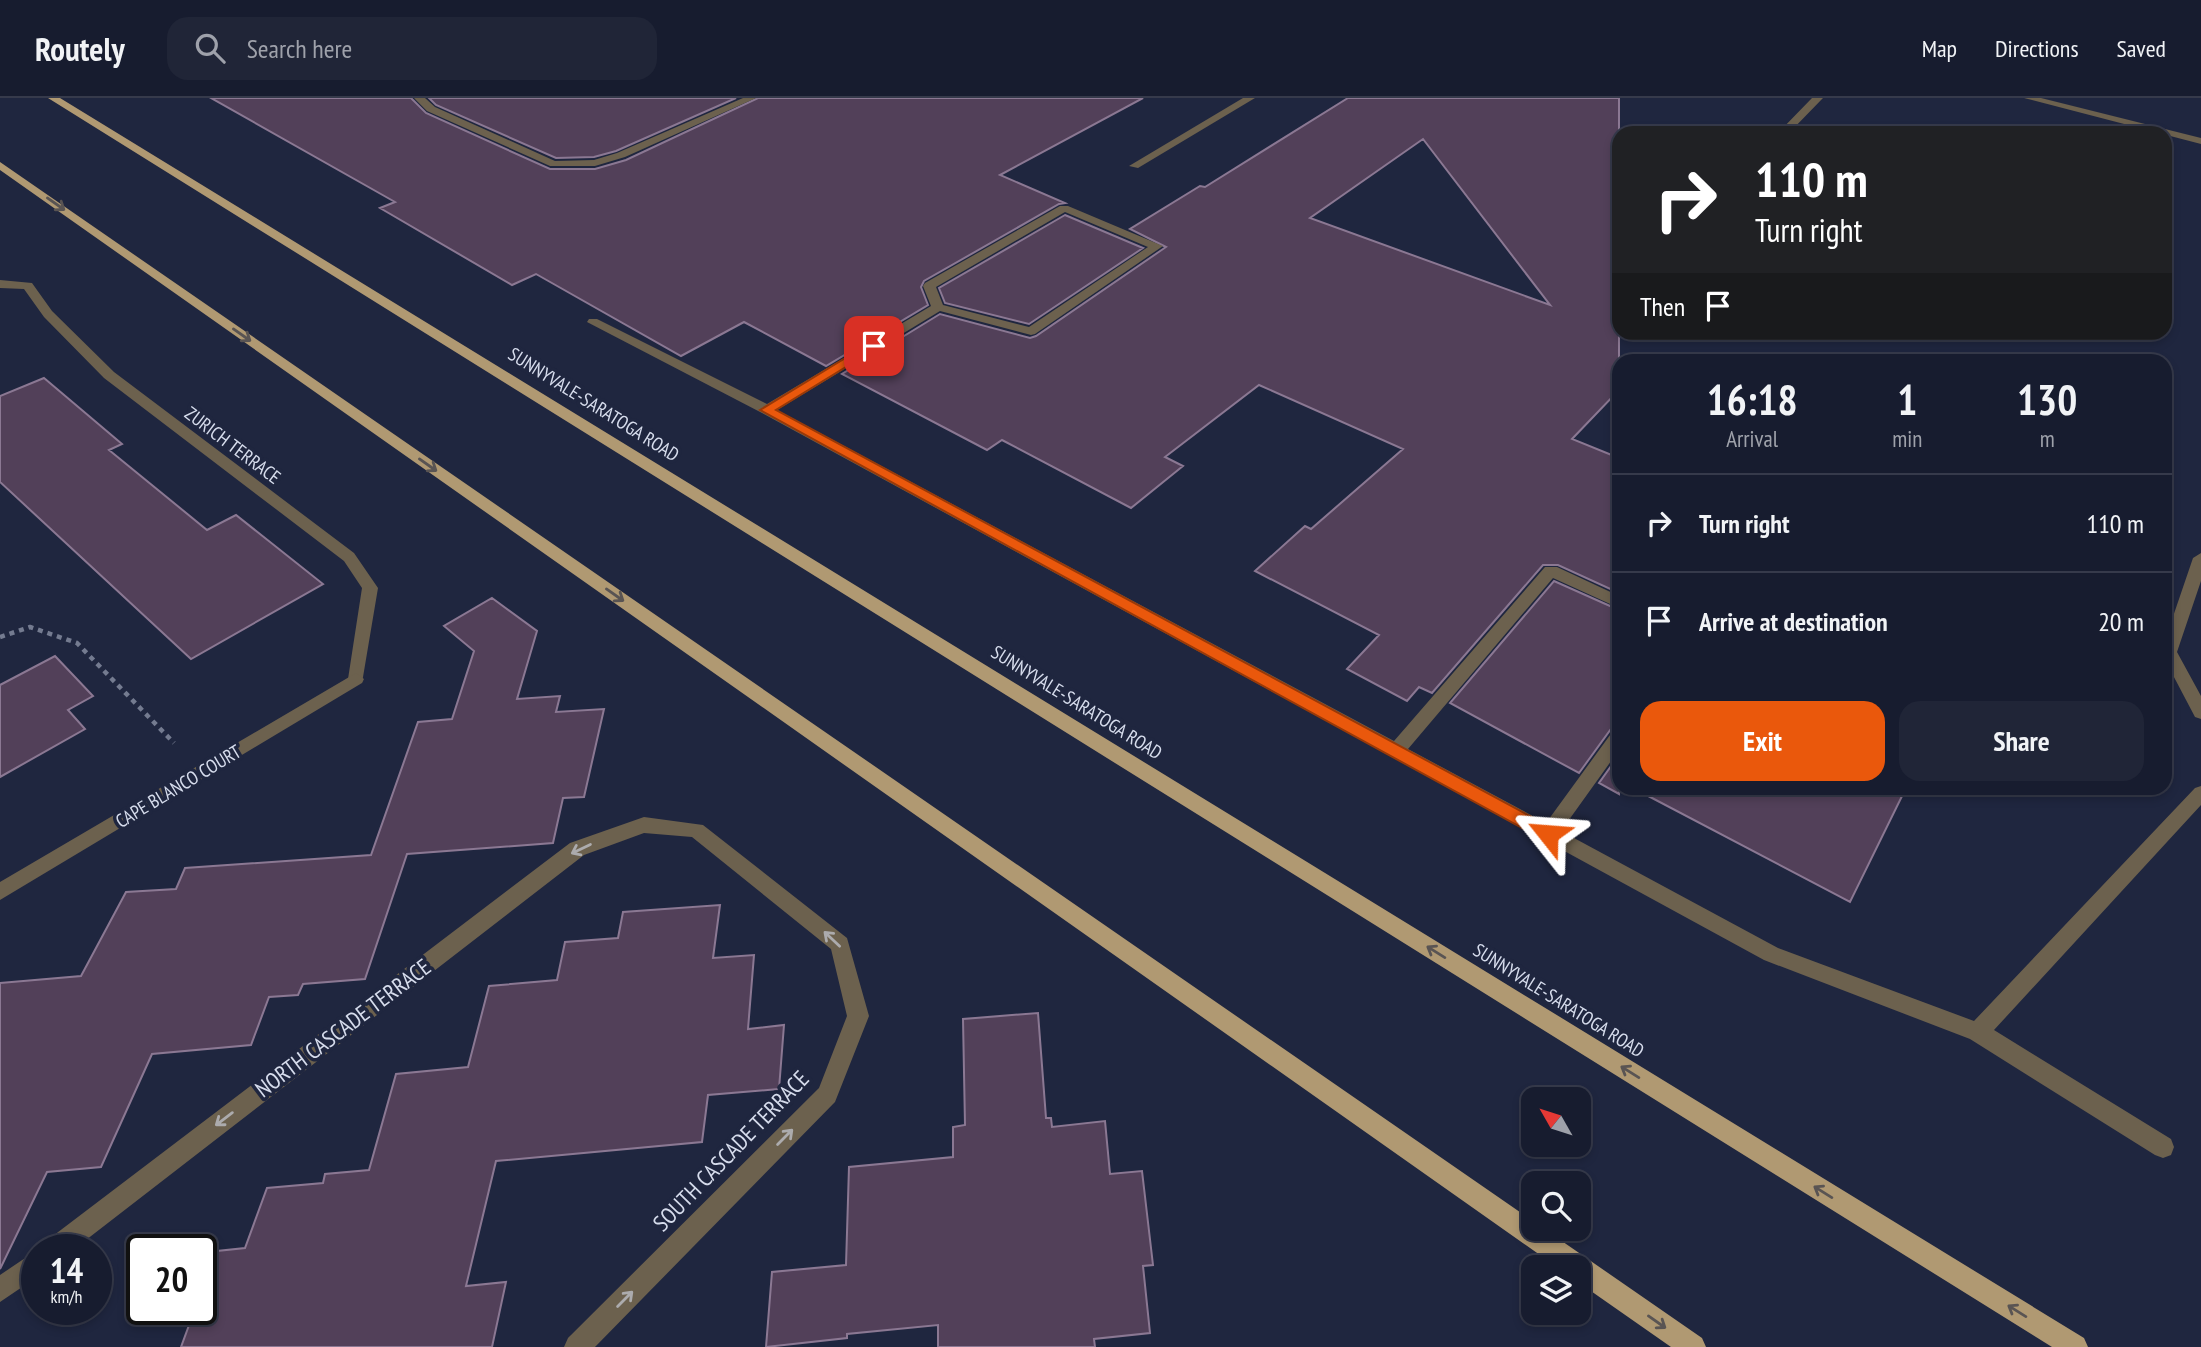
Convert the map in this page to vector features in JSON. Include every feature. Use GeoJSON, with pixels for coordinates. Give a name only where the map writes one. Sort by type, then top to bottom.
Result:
{"type":"FeatureCollection","features":[{"type":"Feature","properties":{"kind":"main road","name":"SUNNYVALE-SARATOGA ROAD"},"geometry":{"type":"LineString","coordinates":[[53,98],[2075,1347]]}},
{"type":"Feature","properties":{"kind":"main road"},"geometry":{"type":"LineString","coordinates":[[0,165],[1561,1255]]}},
{"type":"Feature","properties":{"kind":"main road"},"geometry":{"type":"LineString","coordinates":[[1591,1276],[1693,1347]]}},
{"type":"Feature","properties":{"kind":"street"},"geometry":{"type":"LineString","coordinates":[[419,98],[430,109],[537,158],[554,164],[573,165],[595,163],[621,155],[751,98]]}},
{"type":"Feature","properties":{"kind":"street"},"geometry":{"type":"LineString","coordinates":[[1135,166],[1250,98]]}},
{"type":"Feature","properties":{"kind":"street"},"geometry":{"type":"LineString","coordinates":[[1790,126],[1818,98]]}},
{"type":"Feature","properties":{"kind":"street"},"geometry":{"type":"LineString","coordinates":[[2029,98],[2141,126]]}},
{"type":"Feature","properties":{"kind":"street"},"geometry":{"type":"LineString","coordinates":[[2172,134],[2201,141]]}},
{"type":"Feature","properties":{"kind":"street"},"geometry":{"type":"LineString","coordinates":[[767,410],[938,307],[1031,331],[1157,246],[1064,208],[929,286],[938,307]]}},
{"type":"Feature","properties":{"kind":"street","name":"ZURICH TERRACE"},"geometry":{"type":"LineString","coordinates":[[0,284],[28,286],[48,314],[109,375],[349,557],[370,588],[356,679]]}},
{"type":"Feature","properties":{"kind":"street"},"geometry":{"type":"LineString","coordinates":[[593,322],[767,410],[1771,954],[1978,1032],[2163,1147]]}},
{"type":"Feature","properties":{"kind":"street"},"geometry":{"type":"LineString","coordinates":[[2172,643],[2201,558]]}},
{"type":"Feature","properties":{"kind":"street"},"geometry":{"type":"LineString","coordinates":[[1395,752],[1551,571],[1612,600]]}},
{"type":"Feature","properties":{"kind":"street"},"geometry":{"type":"LineString","coordinates":[[2172,658],[2201,712]]}},
{"type":"Feature","properties":{"kind":"street","name":"CAPE BLANCO COURT"},"geometry":{"type":"LineString","coordinates":[[0,892],[356,679]]}},
{"type":"Feature","properties":{"kind":"street"},"geometry":{"type":"LineString","coordinates":[[1548,834],[1612,746]]}},
{"type":"Feature","properties":{"kind":"street"},"geometry":{"type":"LineString","coordinates":[[1978,1032],[2201,793]]}},
{"type":"Feature","properties":{"kind":"street","name":"NORTH CASCADE TERRACE"},"geometry":{"type":"LineString","coordinates":[[74,1234],[577,849],[644,825]]}},
{"type":"Feature","properties":{"kind":"street","name":"SOUTH CASCADE TERRACE"},"geometry":{"type":"LineString","coordinates":[[577,1347],[827,1095],[858,1016],[840,944],[696,830],[644,825]]}},
{"type":"Feature","properties":{"kind":"street"},"geometry":{"type":"LineString","coordinates":[[0,1290],[21,1274]]}},
{"type":"Feature","properties":{"kind":"path"},"geometry":{"type":"LineString","coordinates":[[0,637],[30,627],[77,643],[201,772]]}},
{"type":"Feature","properties":{"kind":"building"},"geometry":{"type":"Polygon","coordinates":[[[211,98],[411,98],[426,113],[550,169],[595,169],[626,160],[758,98],[1143,98],[1000,175],[1065,203],[924,281],[921,287],[928,305],[826,366],[744,322],[681,356],[536,274],[512,285],[380,208],[395,202],[211,98]]]}},
{"type":"Feature","properties":{"kind":"building"},"geometry":{"type":"Polygon","coordinates":[[[429,98],[736,98],[616,151],[594,157],[556,158],[436,105],[429,98]]]}},
{"type":"Feature","properties":{"kind":"building"},"geometry":{"type":"Polygon","coordinates":[[[1348,98],[1619,98],[1619,126],[1612,126],[1612,340],[1619,340],[1619,354],[1612,354],[1612,397],[1572,439],[1612,455],[1612,590],[1558,565],[1543,565],[1432,693],[1419,687],[1407,701],[1347,669],[1379,635],[1255,571],[1305,526],[1311,529],[1403,449],[1259,385],[1165,457],[1183,466],[1131,508],[1002,440],[987,450],[842,374],[940,314],[1030,338],[1036,336],[1166,247],[1130,229],[1200,186],[1205,187],[1348,98]],[[1423,139],[1310,218],[1550,305],[1423,139]]]}},
{"type":"Feature","properties":{"kind":"building"},"geometry":{"type":"Polygon","coordinates":[[[1065,215],[1143,248],[1029,324],[945,303],[939,288],[1065,215]]]}},
{"type":"Feature","properties":{"kind":"building"},"geometry":{"type":"Polygon","coordinates":[[[44,378],[122,444],[109,450],[207,530],[236,515],[323,584],[191,659],[0,482],[0,396],[44,378]]]}},
{"type":"Feature","properties":{"kind":"building"},"geometry":{"type":"Polygon","coordinates":[[[1554,581],[1612,607],[1612,729],[1579,773],[1450,703],[1554,581]]]}},
{"type":"Feature","properties":{"kind":"building"},"geometry":{"type":"Polygon","coordinates":[[[492,598],[537,631],[517,699],[560,696],[556,712],[604,709],[584,797],[563,798],[553,843],[407,854],[365,979],[303,984],[298,995],[269,997],[251,1045],[152,1054],[101,1167],[47,1172],[0,1269],[0,983],[81,976],[126,892],[176,889],[185,868],[371,855],[418,722],[452,719],[474,651],[444,626],[492,598]]]}},
{"type":"Feature","properties":{"kind":"building"},"geometry":{"type":"Polygon","coordinates":[[[55,656],[93,696],[68,710],[85,729],[0,777],[0,685],[55,656]]]}},
{"type":"Feature","properties":{"kind":"building"},"geometry":{"type":"Polygon","coordinates":[[[1612,765],[1612,790],[1599,783],[1612,765]]]}},
{"type":"Feature","properties":{"kind":"building"},"geometry":{"type":"Polygon","coordinates":[[[1646,795],[1903,795],[1850,902],[1646,795]]]}},
{"type":"Feature","properties":{"kind":"building"},"geometry":{"type":"Polygon","coordinates":[[[720,905],[713,958],[754,955],[748,1029],[784,1025],[779,1089],[708,1095],[702,1142],[496,1161],[466,1286],[506,1282],[492,1347],[181,1347],[189,1325],[217,1325],[217,1251],[245,1248],[267,1188],[323,1183],[325,1174],[369,1170],[396,1074],[468,1067],[489,986],[557,980],[565,942],[618,938],[623,912],[720,905]]]}},
{"type":"Feature","properties":{"kind":"building"},"geometry":{"type":"Polygon","coordinates":[[[1038,1013],[1046,1118],[1051,1118],[1052,1127],[1105,1121],[1110,1174],[1142,1171],[1153,1265],[1143,1266],[1150,1333],[1094,1339],[1095,1347],[938,1347],[938,1325],[847,1334],[847,1338],[766,1347],[772,1272],[846,1265],[849,1167],[953,1157],[953,1127],[965,1125],[963,1019],[1038,1013]]]}},
{"type":"Feature","properties":{"kind":"route"},"geometry":{"type":"LineString","coordinates":[[874,346],[767,410],[1548,834]]}}]}
